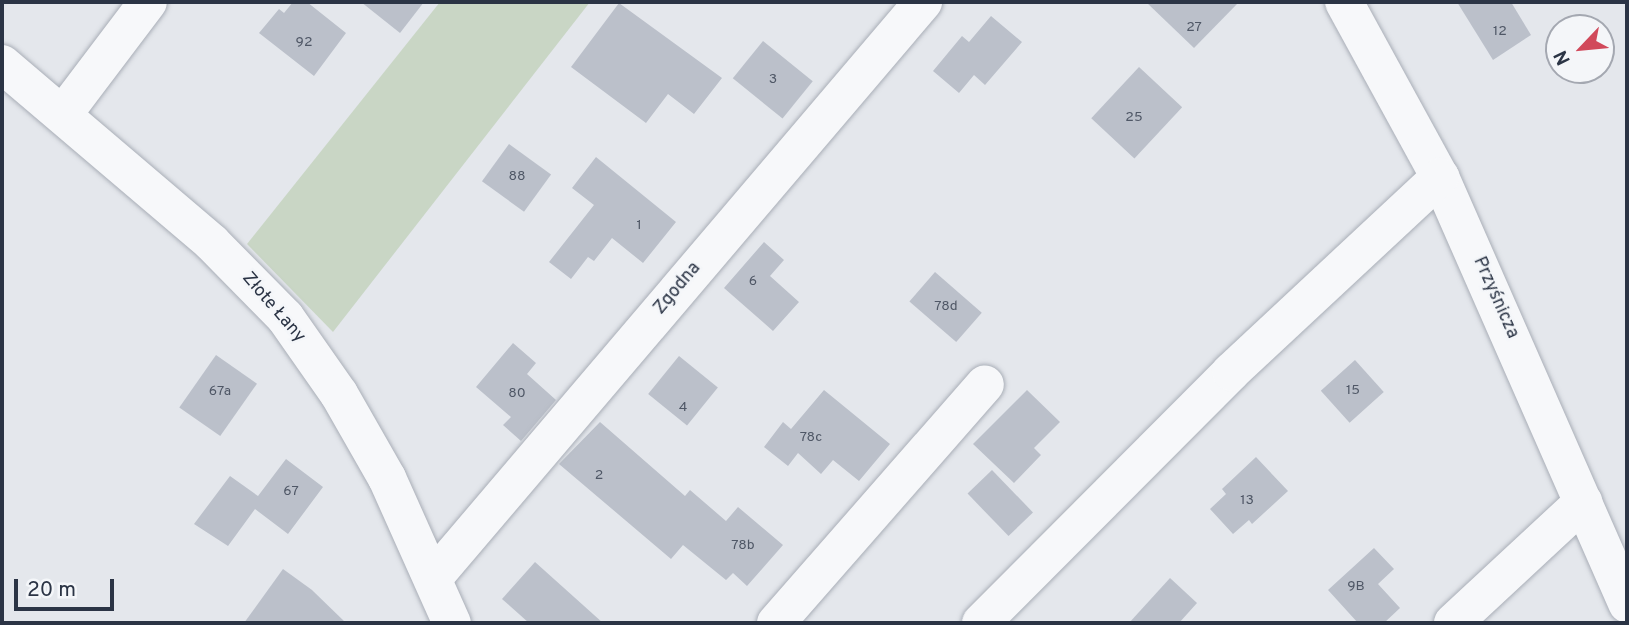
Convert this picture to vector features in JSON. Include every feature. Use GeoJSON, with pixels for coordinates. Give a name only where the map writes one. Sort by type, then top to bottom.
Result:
{"type":"FeatureCollection","features":[{"type":"Feature","properties":{"kind":"street"},"geometry":{"type":"LineString","coordinates":[[64,113],[148,2]]}},
{"type":"Feature","properties":{"kind":"street","name":"Zgodna"},"geometry":{"type":"LineString","coordinates":[[434,577],[923,2]]}},
{"type":"Feature","properties":{"kind":"street","name":"Przyśnicza"},"geometry":{"type":"LineString","coordinates":[[1344,2],[1440,177],[1627,604]]}},
{"type":"Feature","properties":{"kind":"street","name":"Złote Łany"},"geometry":{"type":"LineString","coordinates":[[2,64],[64,113],[212,243],[285,317],[355,420],[434,577],[452,623]]}},
{"type":"Feature","properties":{"kind":"street"},"geometry":{"type":"LineString","coordinates":[[981,623],[1231,372],[1440,177]]}},
{"type":"Feature","properties":{"kind":"street"},"geometry":{"type":"LineString","coordinates":[[776,623],[985,384]]}},
{"type":"Feature","properties":{"kind":"street"},"geometry":{"type":"LineString","coordinates":[[1453,623],[1583,502]]}},
{"type":"Feature","properties":{"kind":"green space"},"geometry":{"type":"Polygon","coordinates":[[[440,2],[590,2],[333,332],[247,244],[440,2]]]}},
{"type":"Feature","properties":{"kind":"building"},"geometry":{"type":"Polygon","coordinates":[[[293,2],[307,2],[346,33],[314,76],[259,33],[279,9],[284,13],[293,2]]]}},
{"type":"Feature","properties":{"kind":"building"},"geometry":{"type":"Polygon","coordinates":[[[361,2],[424,2],[400,33],[361,2]]]}},
{"type":"Feature","properties":{"kind":"building"},"geometry":{"type":"Polygon","coordinates":[[[1146,2],[1239,2],[1194,48],[1146,2]]]}},
{"type":"Feature","properties":{"kind":"building"},"geometry":{"type":"Polygon","coordinates":[[[1457,2],[1511,2],[1531,35],[1493,60],[1457,2]]]}},
{"type":"Feature","properties":{"kind":"building"},"geometry":{"type":"Polygon","coordinates":[[[619,3],[722,78],[694,114],[668,94],[646,123],[571,67],[619,3]]]}},
{"type":"Feature","properties":{"kind":"building"},"geometry":{"type":"Polygon","coordinates":[[[991,16],[1022,42],[985,85],[974,75],[959,93],[933,71],[962,36],[969,42],[991,16]]]}},
{"type":"Feature","properties":{"kind":"building"},"geometry":{"type":"Polygon","coordinates":[[[763,41],[813,81],[783,119],[733,78],[763,41]]]}},
{"type":"Feature","properties":{"kind":"building"},"geometry":{"type":"Polygon","coordinates":[[[1139,67],[1182,107],[1134,158],[1091,118],[1139,67]]]}},
{"type":"Feature","properties":{"kind":"building"},"geometry":{"type":"Polygon","coordinates":[[[509,144],[551,175],[524,212],[482,181],[509,144]]]}},
{"type":"Feature","properties":{"kind":"building"},"geometry":{"type":"Polygon","coordinates":[[[596,157],[676,222],[643,263],[612,238],[594,261],[588,257],[571,279],[549,262],[594,205],[572,188],[596,157]]]}},
{"type":"Feature","properties":{"kind":"building"},"geometry":{"type":"Polygon","coordinates":[[[764,242],[784,260],[770,276],[799,302],[773,331],[724,288],[764,242]]]}},
{"type":"Feature","properties":{"kind":"building"},"geometry":{"type":"Polygon","coordinates":[[[935,272],[982,313],[956,342],[909,301],[935,272]]]}},
{"type":"Feature","properties":{"kind":"building"},"geometry":{"type":"Polygon","coordinates":[[[513,343],[536,363],[527,374],[556,400],[521,441],[503,425],[511,417],[476,387],[513,343]]]}},
{"type":"Feature","properties":{"kind":"building"},"geometry":{"type":"Polygon","coordinates":[[[216,355],[257,384],[220,436],[179,407],[216,355]]]}},
{"type":"Feature","properties":{"kind":"building"},"geometry":{"type":"Polygon","coordinates":[[[679,356],[718,387],[687,426],[648,394],[679,356]]]}},
{"type":"Feature","properties":{"kind":"building"},"geometry":{"type":"Polygon","coordinates":[[[1355,360],[1384,392],[1350,423],[1321,391],[1355,360]]]}},
{"type":"Feature","properties":{"kind":"building"},"geometry":{"type":"Polygon","coordinates":[[[824,390],[890,444],[859,481],[833,460],[821,474],[798,453],[788,466],[764,447],[783,422],[791,429],[824,390]]]}},
{"type":"Feature","properties":{"kind":"building"},"geometry":{"type":"Polygon","coordinates":[[[1027,390],[1060,422],[1034,448],[1041,455],[1014,483],[973,444],[1027,390]]]}},
{"type":"Feature","properties":{"kind":"building"},"geometry":{"type":"Polygon","coordinates":[[[600,422],[685,496],[690,490],[726,521],[738,507],[783,545],[747,586],[733,573],[726,580],[683,545],[671,559],[559,464],[600,422]]]}},
{"type":"Feature","properties":{"kind":"building"},"geometry":{"type":"Polygon","coordinates":[[[1256,457],[1288,491],[1252,524],[1249,520],[1233,534],[1210,509],[1226,494],[1222,489],[1256,457]]]}},
{"type":"Feature","properties":{"kind":"building"},"geometry":{"type":"Polygon","coordinates":[[[286,459],[323,487],[288,534],[255,509],[228,546],[194,524],[230,476],[258,496],[286,459]]]}},
{"type":"Feature","properties":{"kind":"building"},"geometry":{"type":"Polygon","coordinates":[[[992,470],[1033,512],[1009,536],[968,494],[992,470]]]}},
{"type":"Feature","properties":{"kind":"building"},"geometry":{"type":"Polygon","coordinates":[[[1374,548],[1394,569],[1378,584],[1400,608],[1384,623],[1358,623],[1328,590],[1374,548]]]}},
{"type":"Feature","properties":{"kind":"building"},"geometry":{"type":"Polygon","coordinates":[[[535,562],[603,623],[529,623],[502,599],[535,562]]]}},
{"type":"Feature","properties":{"kind":"building"},"geometry":{"type":"Polygon","coordinates":[[[283,569],[312,590],[346,623],[244,623],[283,569]]]}},
{"type":"Feature","properties":{"kind":"building"},"geometry":{"type":"Polygon","coordinates":[[[1170,578],[1197,603],[1179,623],[1129,623],[1170,578]]]}}]}
